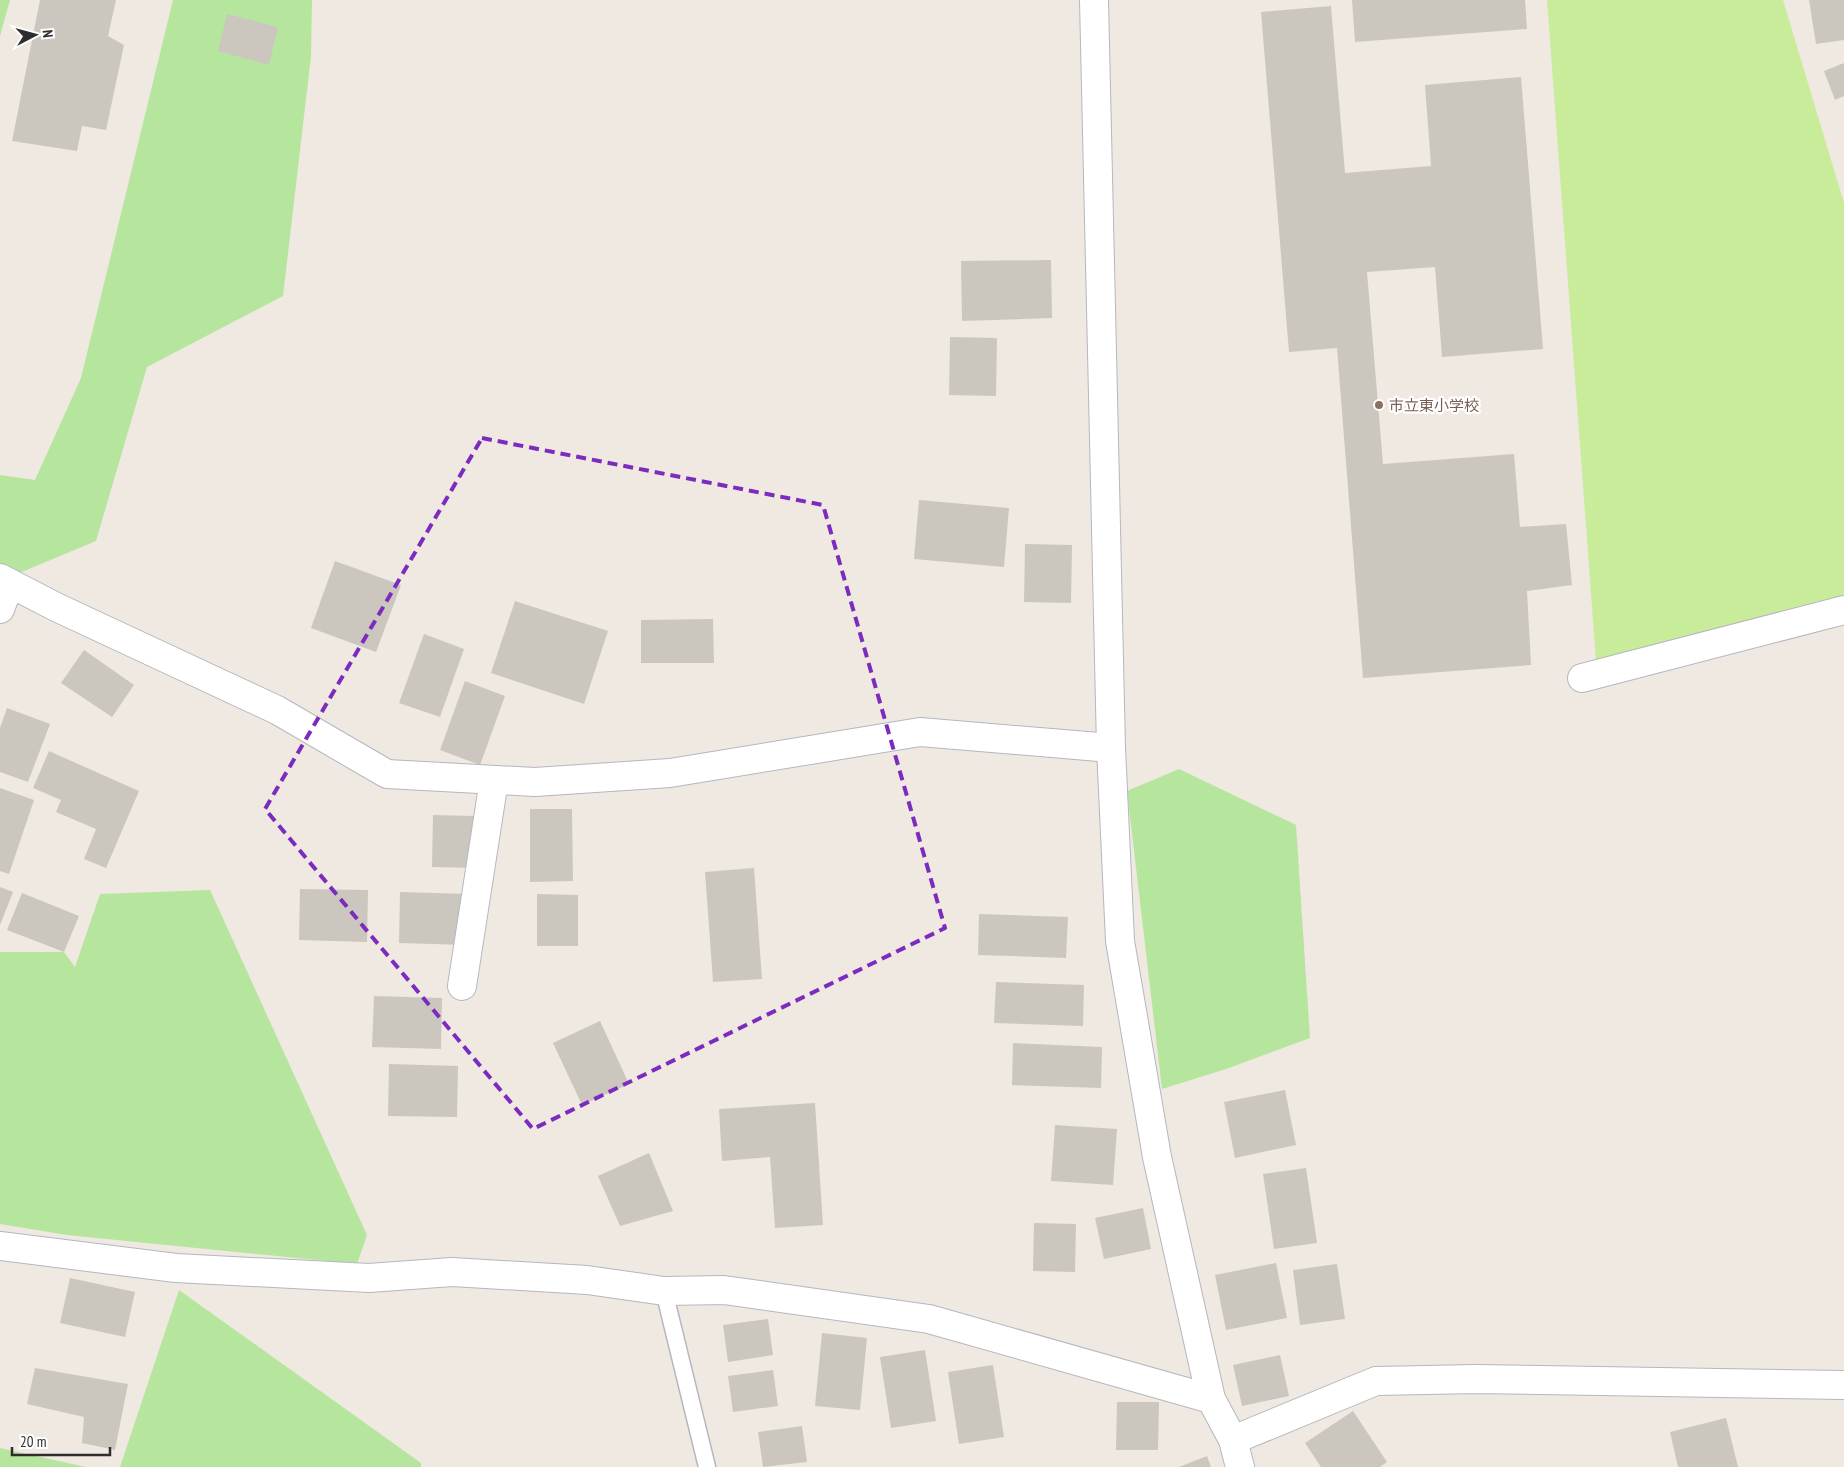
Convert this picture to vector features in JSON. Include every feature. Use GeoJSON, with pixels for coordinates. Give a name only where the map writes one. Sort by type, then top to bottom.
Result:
{"type":"FeatureCollection","features":[{"type":"Feature","properties":{"kind":"street"},"geometry":{"type":"LineString","coordinates":[[1094,0],[1111,748],[1120,941],[1157,1157],[1211,1399],[1233,1440],[1240,1467]]}},
{"type":"Feature","properties":{"kind":"street"},"geometry":{"type":"LineString","coordinates":[[0,609],[5,580],[56,607],[277,710],[387,774],[534,782],[670,773],[920,732],[1111,748]]}},
{"type":"Feature","properties":{"kind":"street"},"geometry":{"type":"LineString","coordinates":[[1582,678],[1844,610]]}},
{"type":"Feature","properties":{"kind":"street"},"geometry":{"type":"LineString","coordinates":[[462,986],[494,780]]}},
{"type":"Feature","properties":{"kind":"street"},"geometry":{"type":"LineString","coordinates":[[0,1246],[176,1268],[369,1278],[452,1272],[587,1280],[664,1291],[724,1290],[930,1318],[1211,1399]]}},
{"type":"Feature","properties":{"kind":"street"},"geometry":{"type":"LineString","coordinates":[[1233,1440],[1376,1381],[1476,1379],[1844,1385]]}},
{"type":"Feature","properties":{"kind":"lane"},"geometry":{"type":"LineString","coordinates":[[664,1291],[707,1467]]}},
{"type":"Feature","properties":{"kind":"highlighted area"},"geometry":{"type":"Polygon","coordinates":[[[482,438],[823,505],[945,928],[533,1129],[265,809],[482,438]]]}},
{"type":"Feature","properties":{"kind":"green space"},"geometry":{"type":"Polygon","coordinates":[[[0,0],[10,0],[0,36],[0,0]]]}},
{"type":"Feature","properties":{"kind":"green space"},"geometry":{"type":"Polygon","coordinates":[[[173,0],[312,0],[311,56],[283,296],[147,367],[96,541],[0,581],[0,475],[35,480],[81,378],[173,0]]]}},
{"type":"Feature","properties":{"kind":"green space"},"geometry":{"type":"Polygon","coordinates":[[[1547,0],[1783,0],[1844,203],[1844,610],[1597,674],[1547,0]]]}},
{"type":"Feature","properties":{"kind":"green space"},"geometry":{"type":"Polygon","coordinates":[[[1179,769],[1296,825],[1310,1038],[1229,1068],[1162,1089],[1127,791],[1179,769]]]}},
{"type":"Feature","properties":{"kind":"green space"},"geometry":{"type":"Polygon","coordinates":[[[210,890],[367,1235],[357,1264],[67,1235],[0,1224],[0,952],[64,952],[75,967],[100,894],[210,890]]]}},
{"type":"Feature","properties":{"kind":"green space"},"geometry":{"type":"Polygon","coordinates":[[[179,1290],[421,1463],[421,1467],[120,1467],[179,1290]]]}},
{"type":"Feature","properties":{"kind":"green space"},"geometry":{"type":"Polygon","coordinates":[[[0,1448],[86,1467],[0,1467],[0,1448]]]}},
{"type":"Feature","properties":{"kind":"building"},"geometry":{"type":"Polygon","coordinates":[[[40,0],[116,0],[108,36],[124,45],[106,130],[82,126],[77,151],[12,141],[40,0]]]}},
{"type":"Feature","properties":{"kind":"building"},"geometry":{"type":"Polygon","coordinates":[[[1352,0],[1525,0],[1527,29],[1355,42],[1352,0]]]}},
{"type":"Feature","properties":{"kind":"building"},"geometry":{"type":"Polygon","coordinates":[[[1809,0],[1844,0],[1844,40],[1816,44],[1809,0]]]}},
{"type":"Feature","properties":{"kind":"building"},"geometry":{"type":"Polygon","coordinates":[[[1331,6],[1345,173],[1431,166],[1425,85],[1521,77],[1543,349],[1442,357],[1435,267],[1367,272],[1383,464],[1514,454],[1520,527],[1566,524],[1572,585],[1527,591],[1531,665],[1363,678],[1337,348],[1289,352],[1261,12],[1331,6]]]}},
{"type":"Feature","properties":{"kind":"building"},"geometry":{"type":"Polygon","coordinates":[[[227,14],[278,27],[269,65],[218,51],[227,14]]]}},
{"type":"Feature","properties":{"kind":"building"},"geometry":{"type":"Polygon","coordinates":[[[1844,63],[1844,96],[1835,100],[1824,71],[1844,63]]]}},
{"type":"Feature","properties":{"kind":"building"},"geometry":{"type":"Polygon","coordinates":[[[1051,260],[1052,318],[962,321],[961,261],[1051,260]]]}},
{"type":"Feature","properties":{"kind":"building"},"geometry":{"type":"Polygon","coordinates":[[[950,337],[997,338],[996,396],[949,395],[950,337]]]}},
{"type":"Feature","properties":{"kind":"building"},"geometry":{"type":"Polygon","coordinates":[[[919,500],[1009,508],[1004,567],[914,559],[919,500]]]}},
{"type":"Feature","properties":{"kind":"building"},"geometry":{"type":"Polygon","coordinates":[[[1025,544],[1072,545],[1071,603],[1024,602],[1025,544]]]}},
{"type":"Feature","properties":{"kind":"building"},"geometry":{"type":"Polygon","coordinates":[[[335,561],[401,585],[376,652],[311,628],[335,561]]]}},
{"type":"Feature","properties":{"kind":"building"},"geometry":{"type":"Polygon","coordinates":[[[515,601],[608,631],[584,704],[491,673],[515,601]]]}},
{"type":"Feature","properties":{"kind":"building"},"geometry":{"type":"Polygon","coordinates":[[[713,619],[714,663],[641,663],[641,620],[713,619]]]}},
{"type":"Feature","properties":{"kind":"building"},"geometry":{"type":"Polygon","coordinates":[[[424,634],[464,649],[440,717],[399,703],[424,634]]]}},
{"type":"Feature","properties":{"kind":"building"},"geometry":{"type":"Polygon","coordinates":[[[84,650],[134,685],[112,717],[61,683],[84,650]]]}},
{"type":"Feature","properties":{"kind":"building"},"geometry":{"type":"Polygon","coordinates":[[[465,681],[505,696],[480,765],[440,750],[465,681]]]}},
{"type":"Feature","properties":{"kind":"building"},"geometry":{"type":"Polygon","coordinates":[[[7,708],[50,724],[28,782],[0,772],[0,728],[7,708]]]}},
{"type":"Feature","properties":{"kind":"building"},"geometry":{"type":"Polygon","coordinates":[[[49,751],[139,791],[106,868],[84,859],[96,829],[56,812],[61,800],[33,788],[49,751]]]}},
{"type":"Feature","properties":{"kind":"building"},"geometry":{"type":"Polygon","coordinates":[[[0,788],[34,800],[9,874],[0,871],[0,788]]]}},
{"type":"Feature","properties":{"kind":"building"},"geometry":{"type":"Polygon","coordinates":[[[530,809],[572,809],[573,881],[530,882],[530,809]]]}},
{"type":"Feature","properties":{"kind":"building"},"geometry":{"type":"Polygon","coordinates":[[[433,815],[474,816],[473,868],[432,867],[433,815]]]}},
{"type":"Feature","properties":{"kind":"building"},"geometry":{"type":"Polygon","coordinates":[[[754,868],[762,979],[713,982],[705,872],[754,868]]]}},
{"type":"Feature","properties":{"kind":"building"},"geometry":{"type":"Polygon","coordinates":[[[0,887],[13,892],[0,925],[0,887]]]}},
{"type":"Feature","properties":{"kind":"building"},"geometry":{"type":"Polygon","coordinates":[[[300,889],[368,890],[367,942],[299,940],[300,889]]]}},
{"type":"Feature","properties":{"kind":"building"},"geometry":{"type":"Polygon","coordinates":[[[400,892],[469,894],[467,945],[399,943],[400,892]]]}},
{"type":"Feature","properties":{"kind":"building"},"geometry":{"type":"Polygon","coordinates":[[[22,893],[79,916],[64,952],[7,930],[22,893]]]}},
{"type":"Feature","properties":{"kind":"building"},"geometry":{"type":"Polygon","coordinates":[[[537,894],[578,895],[578,946],[537,946],[537,894]]]}},
{"type":"Feature","properties":{"kind":"building"},"geometry":{"type":"Polygon","coordinates":[[[979,914],[1068,917],[1066,958],[978,955],[979,914]]]}},
{"type":"Feature","properties":{"kind":"building"},"geometry":{"type":"Polygon","coordinates":[[[996,982],[1084,985],[1083,1026],[994,1023],[996,982]]]}},
{"type":"Feature","properties":{"kind":"building"},"geometry":{"type":"Polygon","coordinates":[[[374,996],[442,998],[441,1049],[372,1047],[374,996]]]}},
{"type":"Feature","properties":{"kind":"building"},"geometry":{"type":"Polygon","coordinates":[[[600,1021],[629,1084],[582,1105],[553,1043],[600,1021]]]}},
{"type":"Feature","properties":{"kind":"building"},"geometry":{"type":"Polygon","coordinates":[[[1013,1043],[1102,1047],[1101,1088],[1012,1085],[1013,1043]]]}},
{"type":"Feature","properties":{"kind":"building"},"geometry":{"type":"Polygon","coordinates":[[[389,1064],[458,1066],[457,1117],[388,1116],[389,1064]]]}},
{"type":"Feature","properties":{"kind":"building"},"geometry":{"type":"Polygon","coordinates":[[[1285,1090],[1296,1145],[1235,1158],[1224,1102],[1285,1090]]]}},
{"type":"Feature","properties":{"kind":"building"},"geometry":{"type":"Polygon","coordinates":[[[815,1103],[823,1225],[775,1228],[770,1157],[722,1161],[719,1109],[815,1103]]]}},
{"type":"Feature","properties":{"kind":"building"},"geometry":{"type":"Polygon","coordinates":[[[1055,1125],[1117,1129],[1113,1185],[1051,1181],[1055,1125]]]}},
{"type":"Feature","properties":{"kind":"building"},"geometry":{"type":"Polygon","coordinates":[[[649,1153],[673,1211],[620,1226],[598,1176],[649,1153]]]}},
{"type":"Feature","properties":{"kind":"building"},"geometry":{"type":"Polygon","coordinates":[[[1306,1168],[1317,1243],[1274,1249],[1263,1174],[1306,1168]]]}},
{"type":"Feature","properties":{"kind":"building"},"geometry":{"type":"Polygon","coordinates":[[[1143,1208],[1151,1249],[1104,1259],[1095,1218],[1143,1208]]]}},
{"type":"Feature","properties":{"kind":"building"},"geometry":{"type":"Polygon","coordinates":[[[1034,1223],[1076,1224],[1075,1272],[1033,1271],[1034,1223]]]}},
{"type":"Feature","properties":{"kind":"building"},"geometry":{"type":"Polygon","coordinates":[[[1276,1263],[1287,1318],[1226,1330],[1215,1275],[1276,1263]]]}},
{"type":"Feature","properties":{"kind":"building"},"geometry":{"type":"Polygon","coordinates":[[[1337,1264],[1345,1319],[1300,1325],[1293,1270],[1337,1264]]]}},
{"type":"Feature","properties":{"kind":"building"},"geometry":{"type":"Polygon","coordinates":[[[70,1278],[135,1292],[125,1337],[60,1323],[70,1278]]]}},
{"type":"Feature","properties":{"kind":"building"},"geometry":{"type":"Polygon","coordinates":[[[768,1319],[773,1355],[728,1362],[723,1325],[768,1319]]]}},
{"type":"Feature","properties":{"kind":"building"},"geometry":{"type":"Polygon","coordinates":[[[822,1333],[867,1338],[860,1410],[815,1406],[822,1333]]]}},
{"type":"Feature","properties":{"kind":"building"},"geometry":{"type":"Polygon","coordinates":[[[925,1350],[936,1421],[891,1428],[880,1357],[925,1350]]]}},
{"type":"Feature","properties":{"kind":"building"},"geometry":{"type":"Polygon","coordinates":[[[1280,1355],[1289,1396],[1242,1406],[1233,1365],[1280,1355]]]}},
{"type":"Feature","properties":{"kind":"building"},"geometry":{"type":"Polygon","coordinates":[[[993,1365],[1004,1437],[959,1444],[948,1372],[993,1365]]]}},
{"type":"Feature","properties":{"kind":"building"},"geometry":{"type":"Polygon","coordinates":[[[35,1368],[128,1384],[115,1450],[82,1443],[84,1417],[27,1404],[35,1368]]]}},
{"type":"Feature","properties":{"kind":"building"},"geometry":{"type":"Polygon","coordinates":[[[773,1370],[778,1406],[733,1412],[728,1376],[773,1370]]]}},
{"type":"Feature","properties":{"kind":"building"},"geometry":{"type":"Polygon","coordinates":[[[1117,1402],[1159,1402],[1158,1450],[1116,1450],[1117,1402]]]}},
{"type":"Feature","properties":{"kind":"building"},"geometry":{"type":"Polygon","coordinates":[[[1353,1411],[1387,1462],[1380,1467],[1321,1467],[1305,1443],[1353,1411]]]}},
{"type":"Feature","properties":{"kind":"building"},"geometry":{"type":"Polygon","coordinates":[[[1726,1418],[1738,1467],[1678,1467],[1670,1432],[1726,1418]]]}},
{"type":"Feature","properties":{"kind":"building"},"geometry":{"type":"Polygon","coordinates":[[[802,1426],[807,1462],[763,1467],[758,1432],[802,1426]]]}},
{"type":"Feature","properties":{"kind":"building"},"geometry":{"type":"Polygon","coordinates":[[[1207,1456],[1211,1467],[1179,1467],[1207,1456]]]}},
{"type":"Feature","properties":{"kind":"place","name":"市立東小学校"},"geometry":{"type":"Point","coordinates":[1379,405]}}]}
